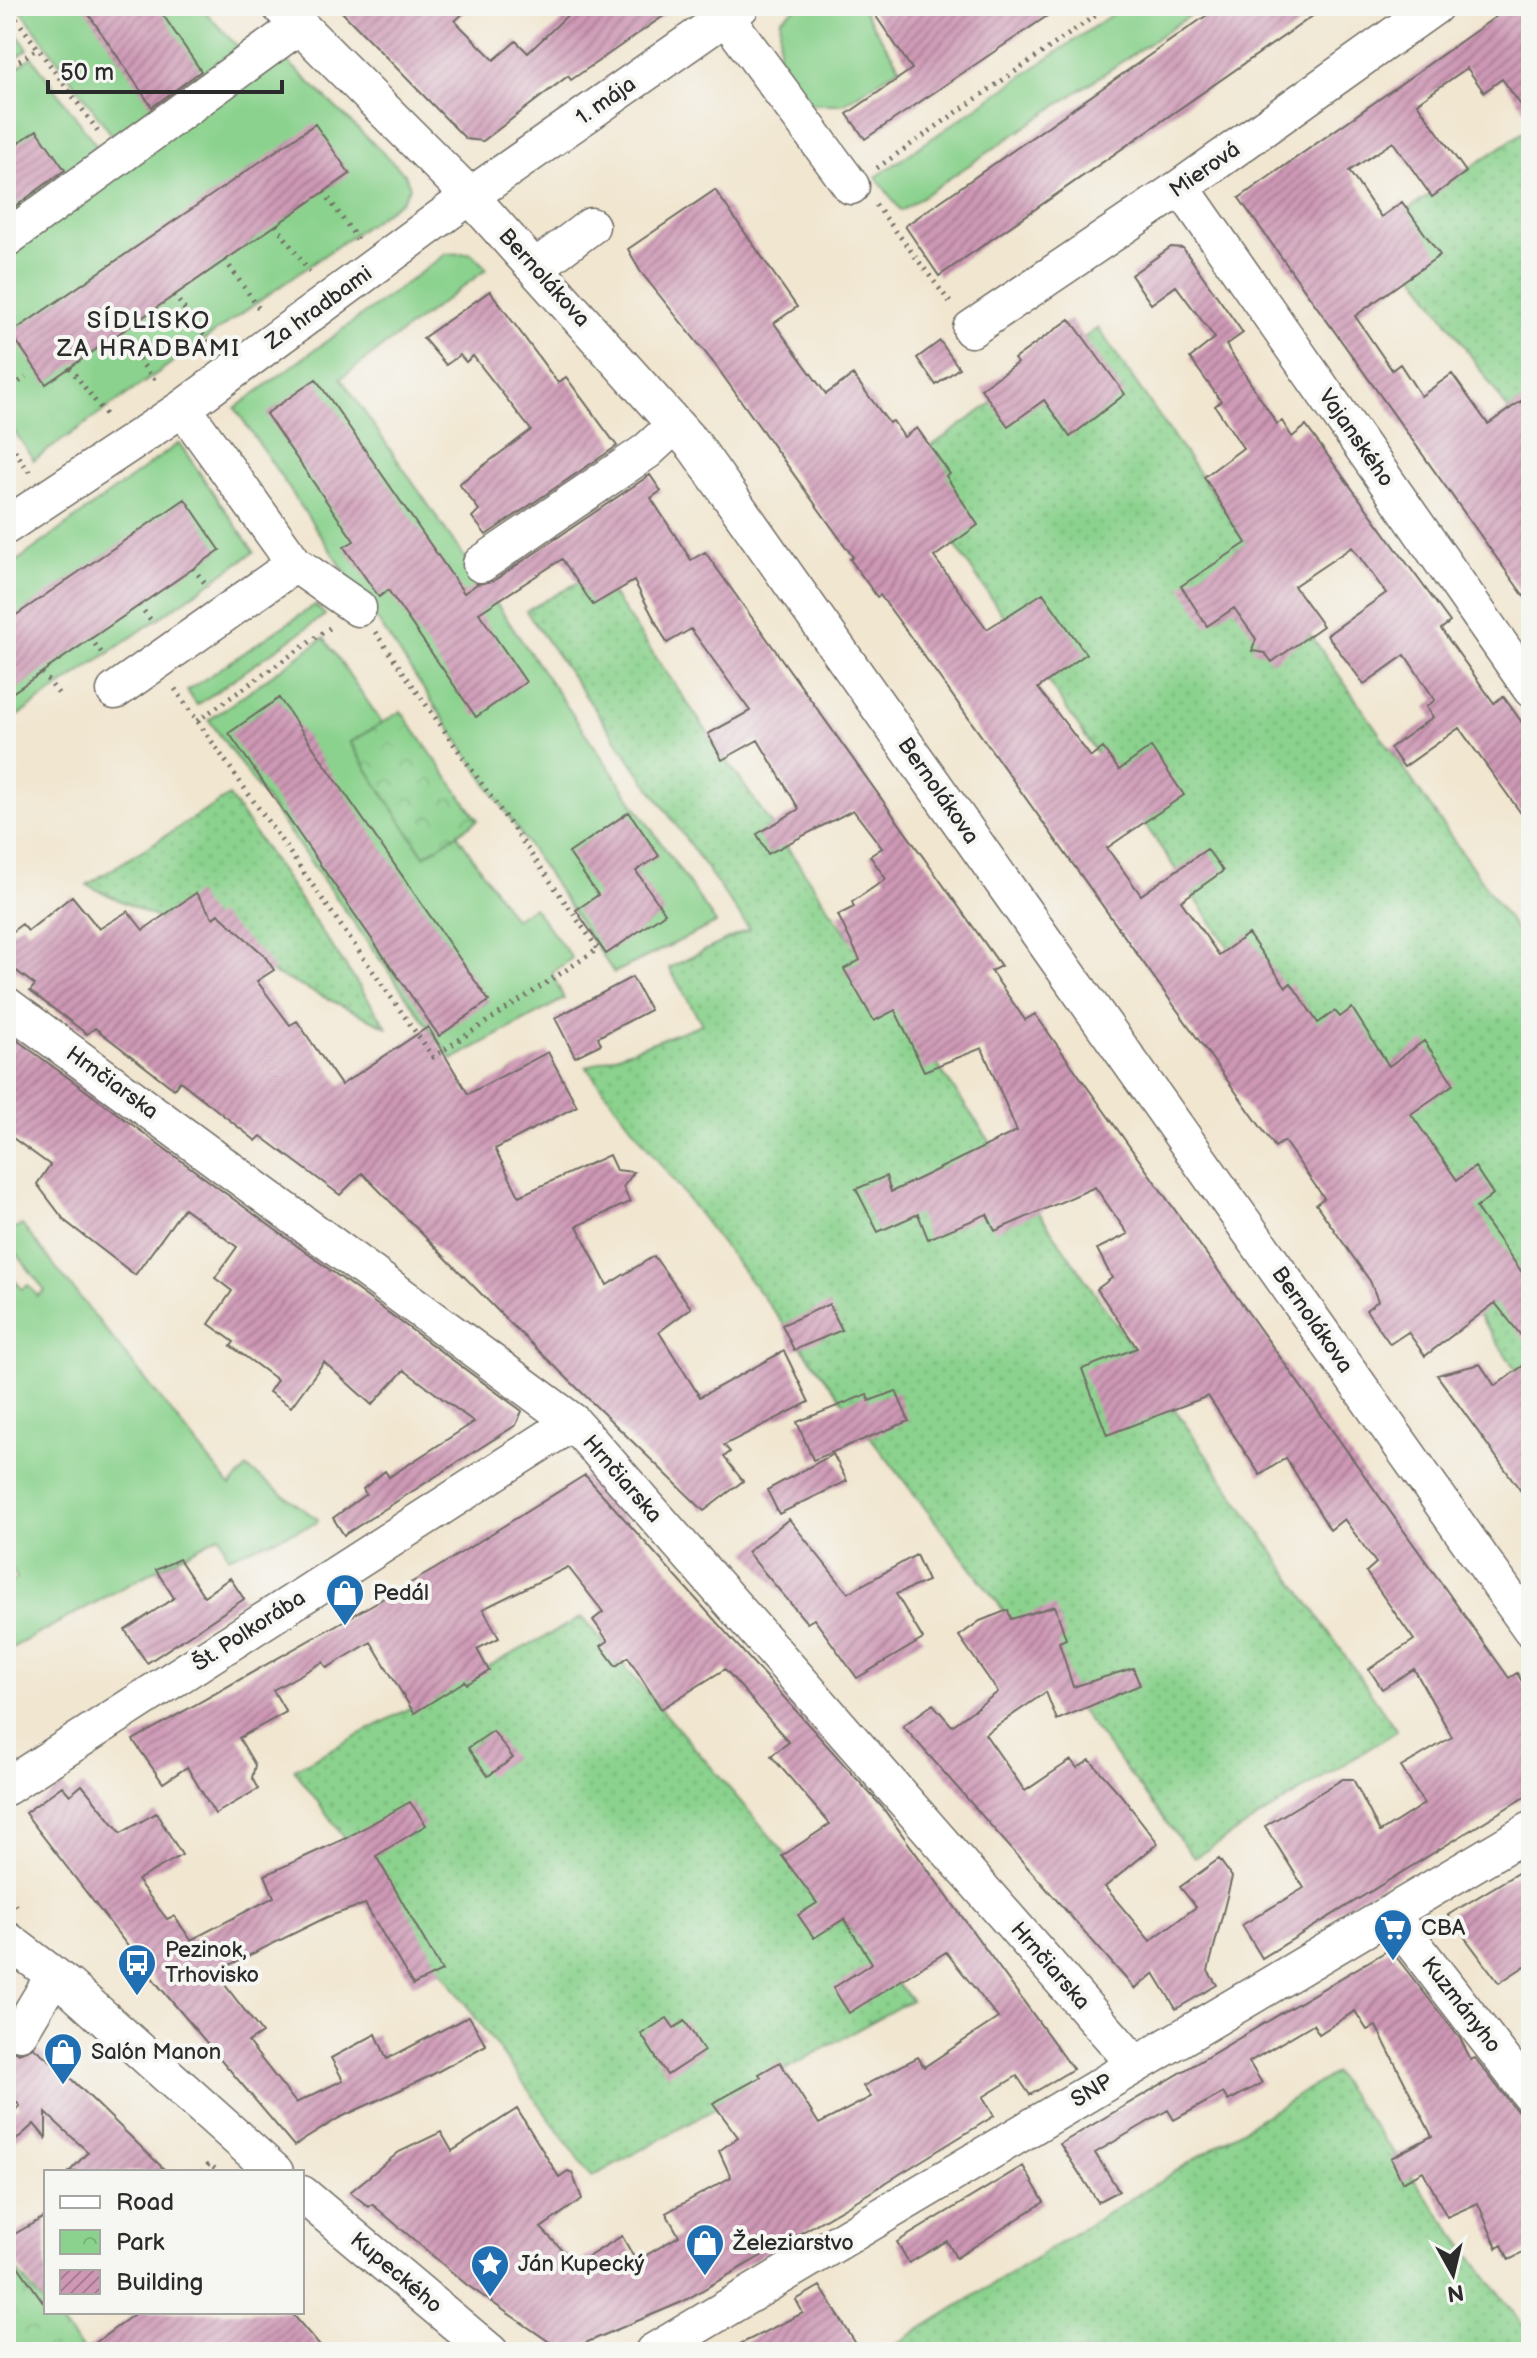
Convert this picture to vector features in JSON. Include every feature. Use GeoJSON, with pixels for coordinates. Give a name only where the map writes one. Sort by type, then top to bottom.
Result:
{"type":"FeatureCollection","features":[{"type":"Feature","properties":{"kind":"street","name":"Mierová"},"geometry":{"type":"LineString","coordinates":[[971,329],[1181,187],[1435,6]]}},
{"type":"Feature","properties":{"kind":"street"},"geometry":{"type":"LineString","coordinates":[[733,12],[851,186]]}},
{"type":"Feature","properties":{"kind":"street","name":"1. mája"},"geometry":{"type":"LineString","coordinates":[[470,196],[733,12]]}},
{"type":"Feature","properties":{"kind":"street"},"geometry":{"type":"LineString","coordinates":[[6,239],[118,158],[290,16]]}},
{"type":"Feature","properties":{"kind":"street","name":"Bernolákova"},"geometry":{"type":"LineString","coordinates":[[290,16],[470,196],[695,447],[1531,1629]]}},
{"type":"Feature","properties":{"kind":"street","name":"Vajanského"},"geometry":{"type":"LineString","coordinates":[[1181,187],[1531,689]]}},
{"type":"Feature","properties":{"kind":"street","name":"Za hradbami"},"geometry":{"type":"LineString","coordinates":[[6,526],[183,408],[470,196]]}},
{"type":"Feature","properties":{"kind":"street"},"geometry":{"type":"LineString","coordinates":[[535,268],[591,226]]}},
{"type":"Feature","properties":{"kind":"street"},"geometry":{"type":"LineString","coordinates":[[183,408],[295,564],[358,608]]}},
{"type":"Feature","properties":{"kind":"street"},"geometry":{"type":"LineString","coordinates":[[481,564],[647,451],[675,425]]}},
{"type":"Feature","properties":{"kind":"street"},"geometry":{"type":"LineString","coordinates":[[113,678],[158,646],[295,564]]}},
{"type":"Feature","properties":{"kind":"street","name":"Hrnčiarska"},"geometry":{"type":"LineString","coordinates":[[6,1005],[573,1422],[1136,2065]]}},
{"type":"Feature","properties":{"kind":"street","name":"Št. Polkorába"},"geometry":{"type":"LineString","coordinates":[[6,1787],[573,1422]]}},
{"type":"Feature","properties":{"kind":"street","name":"SNP"},"geometry":{"type":"LineString","coordinates":[[653,2352],[1531,1830]]}},
{"type":"Feature","properties":{"kind":"street","name":"Kuzmányho"},"geometry":{"type":"LineString","coordinates":[[1391,1915],[1531,2096]]}},
{"type":"Feature","properties":{"kind":"street"},"geometry":{"type":"LineString","coordinates":[[7,1940],[54,1975],[273,2170]]}},
{"type":"Feature","properties":{"kind":"street"},"geometry":{"type":"LineString","coordinates":[[20,2032],[54,1975]]}},
{"type":"Feature","properties":{"kind":"street","name":"Kupeckého"},"geometry":{"type":"LineString","coordinates":[[304,2196],[490,2352]]}},
{"type":"Feature","properties":{"kind":"path"},"geometry":{"type":"LineString","coordinates":[[7,6],[118,158]]}},
{"type":"Feature","properties":{"kind":"path"},"geometry":{"type":"LineString","coordinates":[[1084,6],[1092,18]]}},
{"type":"Feature","properties":{"kind":"path"},"geometry":{"type":"LineString","coordinates":[[971,329],[878,206],[851,186],[1109,6]]}},
{"type":"Feature","properties":{"kind":"path"},"geometry":{"type":"LineString","coordinates":[[6,70],[38,48]]}},
{"type":"Feature","properties":{"kind":"path"},"geometry":{"type":"LineString","coordinates":[[324,192],[358,240]]}},
{"type":"Feature","properties":{"kind":"path"},"geometry":{"type":"LineString","coordinates":[[276,225],[311,273]]}},
{"type":"Feature","properties":{"kind":"path"},"geometry":{"type":"LineString","coordinates":[[225,260],[260,310]]}},
{"type":"Feature","properties":{"kind":"path"},"geometry":{"type":"LineString","coordinates":[[174,295],[211,345]]}},
{"type":"Feature","properties":{"kind":"path"},"geometry":{"type":"LineString","coordinates":[[119,334],[157,383]]}},
{"type":"Feature","properties":{"kind":"path"},"geometry":{"type":"LineString","coordinates":[[70,368],[108,418]]}},
{"type":"Feature","properties":{"kind":"path"},"geometry":{"type":"LineString","coordinates":[[6,391],[26,377]]}},
{"type":"Feature","properties":{"kind":"path"},"geometry":{"type":"LineString","coordinates":[[6,437],[31,473]]}},
{"type":"Feature","properties":{"kind":"path"},"geometry":{"type":"LineString","coordinates":[[193,568],[213,594]]}},
{"type":"Feature","properties":{"kind":"path"},"geometry":{"type":"LineString","coordinates":[[139,605],[197,721],[433,1057],[598,949],[358,608],[197,721]]}},
{"type":"Feature","properties":{"kind":"path"},"geometry":{"type":"LineString","coordinates":[[90,638],[113,678]]}},
{"type":"Feature","properties":{"kind":"path"},"geometry":{"type":"LineString","coordinates":[[42,673],[62,698]]}},
{"type":"Feature","properties":{"kind":"green space"},"geometry":{"type":"Polygon","coordinates":[[[18,6],[199,6],[246,55],[120,146],[18,6]]]}},
{"type":"Feature","properties":{"kind":"green space"},"geometry":{"type":"Polygon","coordinates":[[[799,6],[865,6],[862,9],[900,67],[843,104],[811,104],[778,61],[781,19],[799,6]]]}},
{"type":"Feature","properties":{"kind":"green space"},"geometry":{"type":"Polygon","coordinates":[[[1124,6],[1204,6],[901,211],[876,177],[1124,6]]]}},
{"type":"Feature","properties":{"kind":"green space"},"geometry":{"type":"Polygon","coordinates":[[[6,19],[28,49],[6,65],[6,19]]]}},
{"type":"Feature","properties":{"kind":"green space"},"geometry":{"type":"Polygon","coordinates":[[[280,54],[405,174],[410,187],[401,201],[34,460],[6,419],[6,248],[280,54]]]}},
{"type":"Feature","properties":{"kind":"green space"},"geometry":{"type":"Polygon","coordinates":[[[32,57],[104,156],[6,226],[6,76],[32,57]]]}},
{"type":"Feature","properties":{"kind":"green space"},"geometry":{"type":"Polygon","coordinates":[[[1531,127],[1531,443],[1382,227],[1531,127]]]}},
{"type":"Feature","properties":{"kind":"green space"},"geometry":{"type":"Polygon","coordinates":[[[471,253],[487,269],[341,378],[716,923],[614,973],[235,408],[446,254],[471,253]]]}},
{"type":"Feature","properties":{"kind":"green space"},"geometry":{"type":"Polygon","coordinates":[[[1098,328],[1531,952],[1531,1392],[902,467],[1098,328]]]}},
{"type":"Feature","properties":{"kind":"green space"},"geometry":{"type":"Polygon","coordinates":[[[179,443],[254,552],[6,724],[6,569],[179,443]]]}},
{"type":"Feature","properties":{"kind":"green space"},"geometry":{"type":"Polygon","coordinates":[[[597,572],[1397,1731],[1194,1858],[586,1067],[702,1024],[669,968],[749,929],[526,611],[597,572]]]}},
{"type":"Feature","properties":{"kind":"green space"},"geometry":{"type":"Polygon","coordinates":[[[315,605],[325,615],[197,705],[187,691],[315,605]]]}},
{"type":"Feature","properties":{"kind":"green space"},"geometry":{"type":"Polygon","coordinates":[[[324,638],[382,723],[350,742],[457,834],[514,919],[533,907],[572,958],[552,973],[564,999],[452,1060],[209,720],[324,638]]]}},
{"type":"Feature","properties":{"kind":"green space"},"geometry":{"type":"Polygon","coordinates":[[[401,711],[478,820],[424,856],[350,743],[401,711]]]}},
{"type":"Feature","properties":{"kind":"green space"},"geometry":{"type":"Polygon","coordinates":[[[229,796],[387,1027],[87,885],[229,796]]]}},
{"type":"Feature","properties":{"kind":"green space"},"geometry":{"type":"Polygon","coordinates":[[[22,1225],[230,1486],[247,1468],[317,1519],[316,1523],[228,1557],[220,1535],[6,1651],[6,1586],[17,1578],[6,1560],[6,1270],[22,1289],[28,1285],[38,1296],[45,1291],[6,1239],[6,1234],[22,1225]]]}},
{"type":"Feature","properties":{"kind":"green space"},"geometry":{"type":"Polygon","coordinates":[[[582,1617],[911,2000],[592,2177],[294,1769],[582,1617]]]}},
{"type":"Feature","properties":{"kind":"green space"},"geometry":{"type":"Polygon","coordinates":[[[1334,2073],[1531,2336],[1531,2352],[893,2352],[890,2348],[1334,2073]]]}},
{"type":"Feature","properties":{"kind":"green space"},"geometry":{"type":"Polygon","coordinates":[[[15,2269],[44,2304],[44,2314],[53,2314],[85,2352],[6,2352],[6,2272],[15,2269]]]}},
{"type":"Feature","properties":{"kind":"building"},"geometry":{"type":"Polygon","coordinates":[[[83,6],[157,6],[201,71],[152,107],[83,6]]]}},
{"type":"Feature","properties":{"kind":"building"},"geometry":{"type":"Polygon","coordinates":[[[336,6],[471,6],[455,21],[494,60],[516,41],[528,53],[577,6],[678,6],[571,80],[568,76],[483,141],[466,139],[336,6]]]}},
{"type":"Feature","properties":{"kind":"building"},"geometry":{"type":"Polygon","coordinates":[[[869,6],[1062,6],[865,139],[847,114],[912,69],[869,6]]]}},
{"type":"Feature","properties":{"kind":"building"},"geometry":{"type":"Polygon","coordinates":[[[1220,6],[1327,6],[939,276],[905,226],[1220,6]]]}},
{"type":"Feature","properties":{"kind":"building"},"geometry":{"type":"Polygon","coordinates":[[[1511,6],[1531,6],[1531,119],[1502,79],[1484,92],[1467,68],[1417,103],[1466,172],[1432,197],[1393,142],[1349,171],[1381,217],[1402,202],[1440,255],[1355,316],[1392,370],[1400,364],[1421,396],[1452,374],[1488,424],[1521,401],[1531,416],[1531,606],[1239,198],[1511,6]]]}},
{"type":"Feature","properties":{"kind":"building"},"geometry":{"type":"Polygon","coordinates":[[[315,124],[350,174],[46,384],[11,333],[315,124]]]}},
{"type":"Feature","properties":{"kind":"building"},"geometry":{"type":"Polygon","coordinates":[[[37,130],[65,170],[6,213],[6,151],[37,130]]]}},
{"type":"Feature","properties":{"kind":"building"},"geometry":{"type":"Polygon","coordinates":[[[715,190],[797,307],[774,323],[826,394],[853,375],[889,423],[893,421],[904,437],[917,428],[950,474],[946,476],[978,525],[934,557],[987,629],[1043,593],[1086,654],[1038,688],[1091,757],[1103,748],[1119,770],[1151,747],[1184,795],[1107,848],[1141,895],[1207,849],[1223,871],[1181,901],[1219,955],[1248,934],[1286,987],[1291,983],[1318,1023],[1335,1011],[1340,1017],[1352,1008],[1389,1066],[1424,1041],[1454,1084],[1411,1114],[1457,1180],[1475,1167],[1493,1194],[1476,1208],[1531,1285],[1531,1348],[1495,1303],[1425,1356],[1408,1332],[1390,1344],[1366,1310],[1378,1301],[1370,1281],[1316,1204],[1324,1198],[1284,1141],[1275,1147],[907,632],[880,595],[877,597],[850,559],[853,557],[716,366],[640,271],[628,249],[715,190]]]}},
{"type":"Feature","properties":{"kind":"building"},"geometry":{"type":"Polygon","coordinates":[[[1171,247],[1183,248],[1243,333],[1226,345],[1277,424],[1282,421],[1292,437],[1306,426],[1450,622],[1441,629],[1494,703],[1503,696],[1531,735],[1531,827],[1459,728],[1404,767],[1390,748],[1433,717],[1426,707],[1435,700],[1405,655],[1364,684],[1327,635],[1386,593],[1352,547],[1294,586],[1323,626],[1272,662],[1265,653],[1252,651],[1256,639],[1234,608],[1207,626],[1181,586],[1246,543],[1204,477],[1243,448],[1215,406],[1221,401],[1190,358],[1215,338],[1176,286],[1151,304],[1131,275],[1171,247]]]}},
{"type":"Feature","properties":{"kind":"building"},"geometry":{"type":"Polygon","coordinates":[[[490,291],[558,383],[566,377],[617,446],[486,535],[472,517],[479,510],[459,484],[531,430],[473,356],[466,362],[460,355],[446,365],[423,338],[490,291]]]}},
{"type":"Feature","properties":{"kind":"building"},"geometry":{"type":"Polygon","coordinates":[[[1070,319],[1125,394],[1070,437],[1044,400],[1008,426],[981,389],[1017,363],[1014,359],[1070,319]]]}},
{"type":"Feature","properties":{"kind":"building"},"geometry":{"type":"Polygon","coordinates":[[[940,341],[959,368],[936,385],[917,358],[940,341]]]}},
{"type":"Feature","properties":{"kind":"building"},"geometry":{"type":"Polygon","coordinates":[[[316,379],[464,593],[477,584],[493,581],[650,475],[661,491],[651,498],[691,560],[705,552],[1001,966],[991,971],[1025,1020],[1035,1014],[1509,1678],[1517,1673],[1531,1697],[1531,1793],[1262,1958],[1242,1925],[1304,1888],[1265,1826],[1343,1779],[1353,1779],[1380,1832],[1424,1804],[1401,1767],[1452,1737],[1414,1669],[1382,1689],[1369,1669],[1414,1640],[1366,1572],[1376,1563],[1344,1519],[1330,1530],[1286,1458],[1260,1475],[1208,1396],[1107,1435],[1082,1369],[1137,1348],[1097,1289],[1112,1278],[1097,1249],[1128,1234],[1095,1187],[995,1231],[987,1214],[928,1239],[918,1214],[878,1232],[856,1189],[886,1176],[891,1192],[1017,1131],[982,1048],[924,1071],[895,1010],[874,1021],[844,969],[860,960],[838,915],[854,907],[852,902],[886,879],[870,856],[882,848],[853,810],[768,854],[757,834],[799,809],[758,740],[722,760],[708,734],[750,711],[691,629],[667,643],[634,581],[593,605],[562,559],[479,613],[526,682],[476,717],[388,590],[379,597],[344,547],[354,541],[266,414],[316,379]]]}},
{"type":"Feature","properties":{"kind":"building"},"geometry":{"type":"Polygon","coordinates":[[[185,499],[220,550],[6,697],[6,622],[185,499]]]}},
{"type":"Feature","properties":{"kind":"building"},"geometry":{"type":"Polygon","coordinates":[[[279,698],[489,1001],[439,1036],[229,733],[279,698]]]}},
{"type":"Feature","properties":{"kind":"building"},"geometry":{"type":"Polygon","coordinates":[[[629,812],[659,856],[636,871],[665,913],[606,954],[576,910],[598,895],[569,853],[629,812]]]}},
{"type":"Feature","properties":{"kind":"building"},"geometry":{"type":"Polygon","coordinates":[[[196,893],[213,918],[218,914],[263,954],[274,970],[257,981],[290,1025],[297,1021],[341,1085],[428,1027],[468,1094],[548,1052],[577,1106],[495,1149],[519,1196],[609,1155],[616,1170],[634,1172],[623,1187],[630,1202],[577,1226],[607,1285],[654,1256],[691,1308],[659,1332],[700,1397],[784,1351],[809,1402],[724,1445],[730,1452],[724,1457],[743,1481],[704,1511],[506,1319],[362,1173],[340,1195],[261,1136],[256,1141],[180,1081],[174,1089],[95,1028],[87,1034],[30,991],[35,985],[6,963],[6,936],[22,924],[28,931],[72,896],[99,929],[128,911],[143,930],[196,893]]]}},
{"type":"Feature","properties":{"kind":"building"},"geometry":{"type":"Polygon","coordinates":[[[632,977],[650,1010],[598,1037],[601,1044],[575,1057],[555,1018],[632,977]]]}},
{"type":"Feature","properties":{"kind":"building"},"geometry":{"type":"Polygon","coordinates":[[[6,1032],[522,1411],[516,1425],[344,1535],[333,1518],[366,1494],[363,1489],[385,1471],[389,1477],[474,1422],[404,1370],[372,1405],[324,1362],[291,1407],[269,1392],[277,1380],[231,1346],[234,1342],[209,1324],[232,1291],[215,1278],[237,1247],[184,1208],[135,1275],[65,1221],[37,1184],[50,1165],[6,1133],[6,1032]]]}},
{"type":"Feature","properties":{"kind":"building"},"geometry":{"type":"Polygon","coordinates":[[[829,1304],[842,1330],[794,1350],[782,1325],[829,1304]]]}},
{"type":"Feature","properties":{"kind":"building"},"geometry":{"type":"Polygon","coordinates":[[[1531,1360],[1531,1505],[1437,1375],[1480,1364],[1495,1386],[1531,1360]]]}},
{"type":"Feature","properties":{"kind":"building"},"geometry":{"type":"Polygon","coordinates":[[[896,1391],[909,1421],[813,1460],[797,1422],[867,1394],[869,1401],[896,1391]]]}},
{"type":"Feature","properties":{"kind":"building"},"geometry":{"type":"Polygon","coordinates":[[[833,1454],[847,1481],[779,1514],[767,1490],[833,1454]]]}},
{"type":"Feature","properties":{"kind":"building"},"geometry":{"type":"Polygon","coordinates":[[[585,1475],[882,1807],[1073,2069],[1030,2095],[1017,2076],[983,2097],[994,2116],[861,2198],[682,2302],[564,2352],[467,2285],[372,2204],[369,2207],[350,2192],[399,2152],[441,2132],[452,2151],[517,2109],[559,2177],[568,2171],[572,2173],[582,2199],[541,2228],[576,2264],[622,2236],[636,2261],[679,2236],[666,2213],[731,2177],[719,2151],[738,2137],[713,2103],[761,2077],[759,2074],[780,2062],[819,2124],[871,2097],[863,2086],[918,2057],[924,2067],[998,2018],[946,1952],[849,2013],[833,1988],[872,1963],[844,1919],[814,1938],[798,1915],[817,1903],[782,1856],[830,1824],[771,1756],[789,1742],[725,1669],[661,1709],[628,1657],[616,1666],[601,1646],[608,1641],[593,1620],[603,1612],[568,1567],[483,1609],[499,1638],[477,1649],[489,1671],[467,1684],[465,1681],[414,1713],[371,1642],[327,1668],[323,1662],[273,1690],[286,1712],[239,1738],[255,1765],[252,1778],[258,1789],[215,1814],[187,1767],[163,1783],[133,1740],[435,1569],[585,1475]]]}},
{"type":"Feature","properties":{"kind":"building"},"geometry":{"type":"Polygon","coordinates":[[[789,1519],[848,1593],[916,1555],[928,1581],[896,1594],[923,1639],[857,1678],[814,1619],[807,1623],[747,1552],[789,1519]]]}},
{"type":"Feature","properties":{"kind":"building"},"geometry":{"type":"Polygon","coordinates":[[[179,1559],[204,1596],[230,1578],[244,1599],[147,1663],[125,1630],[174,1598],[156,1570],[179,1559]]]}},
{"type":"Feature","properties":{"kind":"building"},"geometry":{"type":"Polygon","coordinates":[[[1055,1606],[1066,1639],[1059,1642],[1073,1687],[1133,1668],[1140,1685],[1057,1720],[1046,1692],[985,1734],[1025,1791],[1071,1760],[1077,1768],[1090,1760],[1120,1794],[1158,1843],[1105,1887],[1150,1941],[1196,1907],[1180,1887],[1219,1859],[1232,1877],[1208,1971],[1217,1985],[1176,2009],[1154,1973],[1135,1989],[903,1726],[933,1704],[952,1726],[998,1692],[959,1636],[980,1621],[1008,1610],[1011,1619],[1055,1606]]]}},
{"type":"Feature","properties":{"kind":"building"},"geometry":{"type":"Polygon","coordinates":[[[493,1731],[513,1758],[488,1776],[468,1748],[493,1731]]]}},
{"type":"Feature","properties":{"kind":"building"},"geometry":{"type":"Polygon","coordinates":[[[82,1785],[121,1833],[156,1813],[182,1855],[137,1880],[167,1919],[174,1916],[191,1940],[274,1897],[265,1875],[346,1838],[410,1802],[426,1825],[376,1856],[442,1971],[413,1985],[365,1904],[327,1917],[215,1972],[262,2033],[248,2042],[296,2103],[343,2080],[331,2058],[376,2034],[387,2059],[469,2016],[486,2045],[428,2077],[339,2118],[294,2146],[158,1985],[25,1813],[62,1786],[70,1795],[82,1785]]]}},
{"type":"Feature","properties":{"kind":"building"},"geometry":{"type":"Polygon","coordinates":[[[1531,1865],[1531,1962],[1499,1983],[1448,1915],[1531,1865]]]}},
{"type":"Feature","properties":{"kind":"building"},"geometry":{"type":"Polygon","coordinates":[[[1390,1949],[1461,2040],[1471,2060],[1475,2058],[1515,2109],[1531,2119],[1531,2249],[1509,2260],[1502,2245],[1497,2248],[1478,2203],[1447,2217],[1423,2171],[1402,2182],[1391,2158],[1432,2136],[1376,2026],[1367,2030],[1355,2011],[1319,2034],[1313,2024],[1249,2062],[1262,2083],[1228,2101],[1223,2093],[1174,2120],[1168,2110],[1095,2153],[1119,2191],[1098,2202],[1060,2144],[1390,1949]]]}},
{"type":"Feature","properties":{"kind":"building"},"geometry":{"type":"Polygon","coordinates":[[[667,2018],[674,2028],[685,2021],[704,2051],[667,2075],[641,2034],[667,2018]]]}},
{"type":"Feature","properties":{"kind":"building"},"geometry":{"type":"Polygon","coordinates":[[[6,2047],[19,2053],[33,2047],[61,2069],[165,2170],[71,2170],[88,2152],[46,2113],[46,2138],[34,2124],[6,2149],[6,2117],[20,2106],[6,2090],[6,2047]]]}},
{"type":"Feature","properties":{"kind":"building"},"geometry":{"type":"Polygon","coordinates":[[[1023,2166],[1044,2202],[956,2258],[947,2241],[909,2263],[897,2242],[1023,2166]]]}},
{"type":"Feature","properties":{"kind":"building"},"geometry":{"type":"Polygon","coordinates":[[[44,2217],[44,2303],[6,2249],[6,2239],[44,2217]]]}},
{"type":"Feature","properties":{"kind":"building"},"geometry":{"type":"Polygon","coordinates":[[[820,2286],[861,2352],[724,2352],[803,2313],[796,2300],[820,2286]]]}},
{"type":"Feature","properties":{"kind":"building"},"geometry":{"type":"Polygon","coordinates":[[[134,2314],[293,2314],[325,2352],[83,2352],[134,2314]]]}},
{"type":"Feature","properties":{"kind":"place","name":"Pedál"},"geometry":{"type":"Point","coordinates":[345,1627]}},
{"type":"Feature","properties":{"kind":"place","name":"CBA"},"geometry":{"type":"Point","coordinates":[1393,1962]}},
{"type":"Feature","properties":{"kind":"place","name":"Pezinok, Trhovisko"},"geometry":{"type":"Point","coordinates":[137,1997]}},
{"type":"Feature","properties":{"kind":"place","name":"Salón Manon"},"geometry":{"type":"Point","coordinates":[63,2086]}},
{"type":"Feature","properties":{"kind":"place","name":"Železiarstvo"},"geometry":{"type":"Point","coordinates":[705,2277]}},
{"type":"Feature","properties":{"kind":"place","name":"Ján Kupecký"},"geometry":{"type":"Point","coordinates":[490,2298]}},
{"type":"Feature","properties":{"kind":"district","name":"SÍDLISKO ZA HRADBAMI"},"geometry":{"type":"Point","coordinates":[149,334]}}]}
